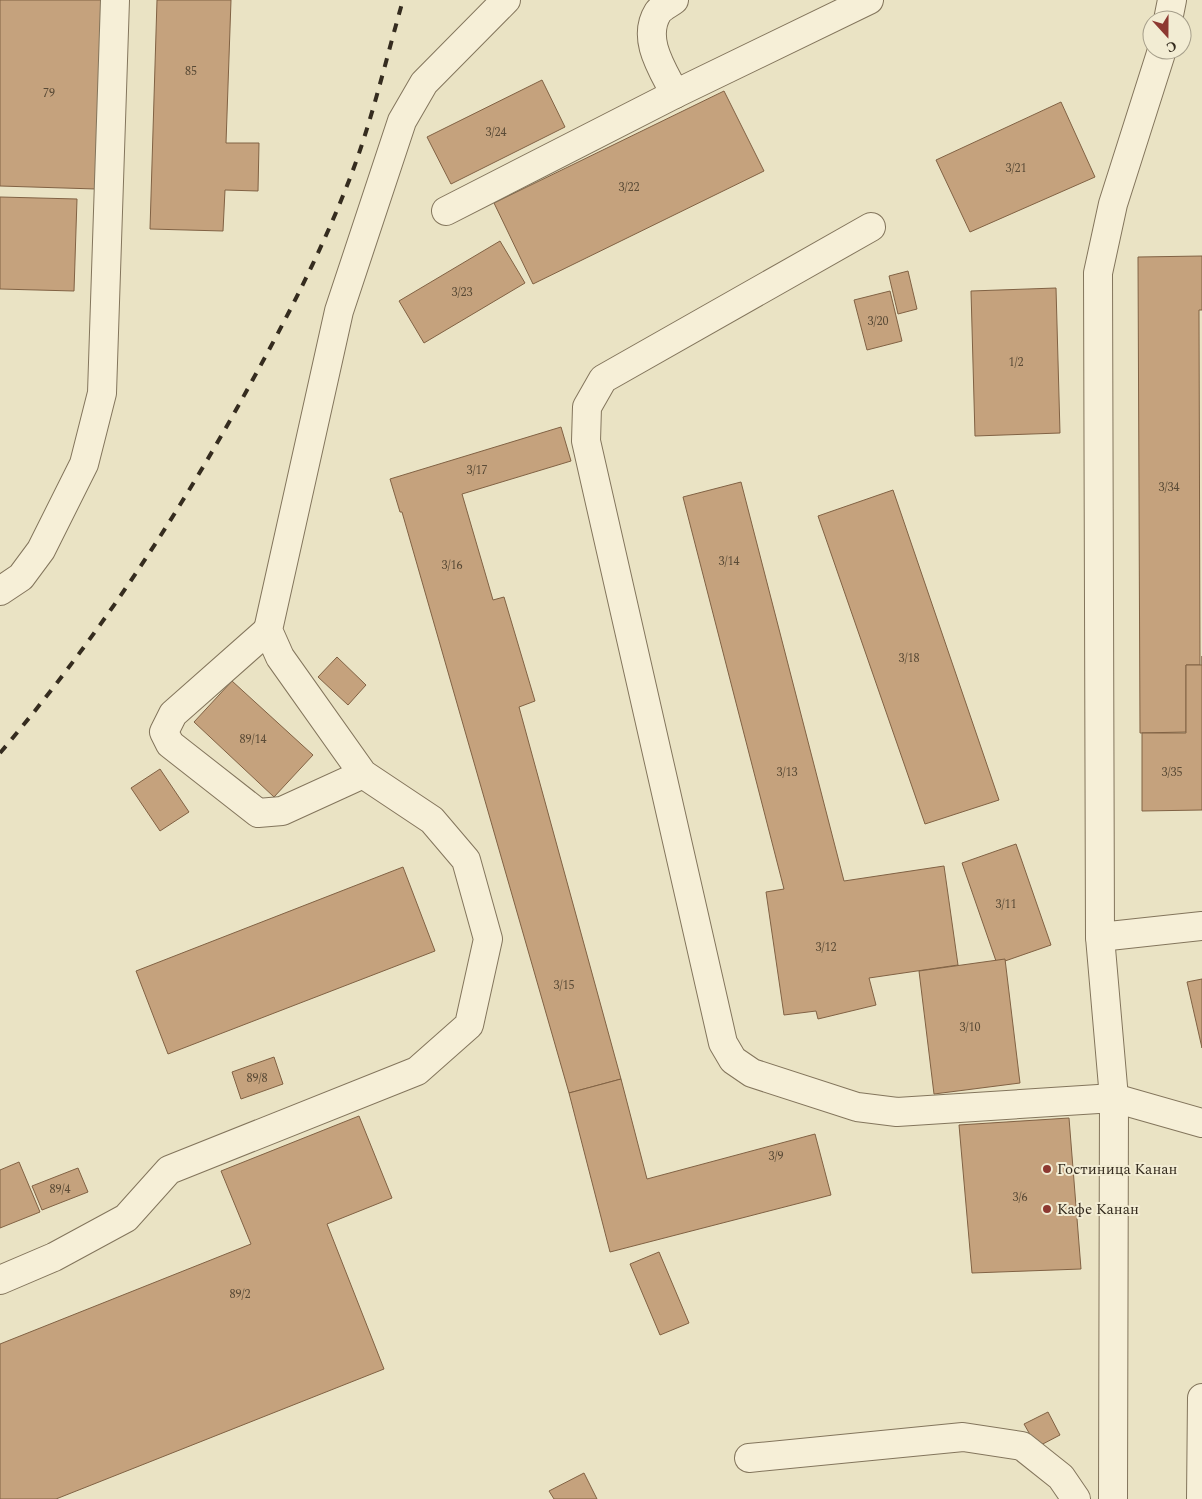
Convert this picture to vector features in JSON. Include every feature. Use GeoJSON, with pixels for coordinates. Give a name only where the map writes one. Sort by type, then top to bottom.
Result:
{"type":"FeatureCollection","features":[{"type":"Feature","properties":{"kind":"lane"},"geometry":{"type":"LineString","coordinates":[[0,591],[21,577],[42,550],[84,464],[102,394],[115,0]]}},
{"type":"Feature","properties":{"kind":"lane"},"geometry":{"type":"LineString","coordinates":[[363,774],[282,811],[258,813],[170,744],[164,732],[174,714],[268,630],[339,311],[402,121],[424,83],[506,0]]}},
{"type":"Feature","properties":{"kind":"lane"},"geometry":{"type":"LineString","coordinates":[[674,0],[659,11],[653,25],[652,46],[675,94]]}},
{"type":"Feature","properties":{"kind":"lane"},"geometry":{"type":"LineString","coordinates":[[446,210],[675,94],[869,0]]}},
{"type":"Feature","properties":{"kind":"lane"},"geometry":{"type":"LineString","coordinates":[[1113,1499],[1114,1098],[1100,937],[1098,273],[1113,204],[1159,60]]}},
{"type":"Feature","properties":{"kind":"lane"},"geometry":{"type":"LineString","coordinates":[[871,227],[603,380],[587,407],[586,441],[723,1044],[733,1060],[752,1072],[857,1108],[897,1112],[1114,1098],[1202,1123]]}},
{"type":"Feature","properties":{"kind":"lane"},"geometry":{"type":"LineString","coordinates":[[0,1280],[54,1257],[126,1218],[169,1170],[418,1071],[469,1025],[488,939],[466,860],[432,820],[363,774],[280,657],[268,630]]}},
{"type":"Feature","properties":{"kind":"lane"},"geometry":{"type":"LineString","coordinates":[[1100,937],[1202,926]]}},
{"type":"Feature","properties":{"kind":"lane"},"geometry":{"type":"LineString","coordinates":[[1201,1499],[1202,1398]]}},
{"type":"Feature","properties":{"kind":"lane"},"geometry":{"type":"LineString","coordinates":[[749,1458],[963,1437],[1022,1446],[1061,1477],[1076,1499]]}},
{"type":"Feature","properties":{"kind":"building"},"geometry":{"type":"Polygon","coordinates":[[[0,0],[101,0],[96,189],[0,186],[0,0]]]}},
{"type":"Feature","properties":{"kind":"building"},"geometry":{"type":"Polygon","coordinates":[[[157,0],[231,0],[226,143],[259,143],[258,191],[225,190],[223,231],[150,229],[157,0]]]}},
{"type":"Feature","properties":{"kind":"building"},"geometry":{"type":"Polygon","coordinates":[[[542,80],[565,127],[451,184],[427,137],[542,80]]]}},
{"type":"Feature","properties":{"kind":"building"},"geometry":{"type":"Polygon","coordinates":[[[724,91],[764,171],[533,284],[494,203],[724,91]]]}},
{"type":"Feature","properties":{"kind":"building"},"geometry":{"type":"Polygon","coordinates":[[[1061,102],[1095,177],[970,232],[936,160],[1061,102]]]}},
{"type":"Feature","properties":{"kind":"building"},"geometry":{"type":"Polygon","coordinates":[[[0,197],[77,199],[74,291],[0,289],[0,197]]]}},
{"type":"Feature","properties":{"kind":"building"},"geometry":{"type":"Polygon","coordinates":[[[500,241],[525,283],[424,343],[399,301],[500,241]]]}},
{"type":"Feature","properties":{"kind":"building"},"geometry":{"type":"Polygon","coordinates":[[[1202,256],[1202,310],[1199,310],[1200,665],[1186,665],[1186,732],[1140,733],[1138,257],[1202,256]]]}},
{"type":"Feature","properties":{"kind":"building"},"geometry":{"type":"Polygon","coordinates":[[[908,271],[917,309],[898,314],[889,276],[908,271]]]}},
{"type":"Feature","properties":{"kind":"building"},"geometry":{"type":"Polygon","coordinates":[[[1056,288],[1060,433],[975,436],[971,291],[1056,288]]]}},
{"type":"Feature","properties":{"kind":"building"},"geometry":{"type":"Polygon","coordinates":[[[890,291],[902,341],[867,350],[854,300],[890,291]]]}},
{"type":"Feature","properties":{"kind":"building"},"geometry":{"type":"Polygon","coordinates":[[[561,427],[571,461],[462,494],[493,600],[504,597],[535,701],[519,707],[621,1079],[569,1093],[402,512],[400,512],[390,479],[561,427]]]}},
{"type":"Feature","properties":{"kind":"building"},"geometry":{"type":"Polygon","coordinates":[[[741,482],[844,881],[944,866],[958,965],[869,978],[876,1005],[818,1019],[816,1011],[784,1015],[766,892],[784,889],[683,497],[741,482]]]}},
{"type":"Feature","properties":{"kind":"building"},"geometry":{"type":"Polygon","coordinates":[[[893,490],[999,800],[925,824],[818,516],[893,490]]]}},
{"type":"Feature","properties":{"kind":"building"},"geometry":{"type":"Polygon","coordinates":[[[337,657],[366,685],[348,705],[318,677],[337,657]]]}},
{"type":"Feature","properties":{"kind":"building"},"geometry":{"type":"Polygon","coordinates":[[[1186,665],[1202,665],[1202,810],[1142,811],[1142,733],[1186,733],[1186,665]]]}},
{"type":"Feature","properties":{"kind":"building"},"geometry":{"type":"Polygon","coordinates":[[[232,681],[313,755],[274,797],[194,722],[232,681]]]}},
{"type":"Feature","properties":{"kind":"building"},"geometry":{"type":"Polygon","coordinates":[[[160,769],[189,812],[160,831],[131,788],[160,769]]]}},
{"type":"Feature","properties":{"kind":"building"},"geometry":{"type":"Polygon","coordinates":[[[1016,844],[1051,945],[1005,961],[996,961],[962,863],[1016,844]]]}},
{"type":"Feature","properties":{"kind":"building"},"geometry":{"type":"Polygon","coordinates":[[[403,867],[435,951],[168,1054],[136,971],[403,867]]]}},
{"type":"Feature","properties":{"kind":"building"},"geometry":{"type":"Polygon","coordinates":[[[1005,959],[1020,1083],[934,1094],[919,971],[1005,959]]]}},
{"type":"Feature","properties":{"kind":"building"},"geometry":{"type":"Polygon","coordinates":[[[1202,979],[1202,1048],[1187,982],[1202,979]]]}},
{"type":"Feature","properties":{"kind":"building"},"geometry":{"type":"Polygon","coordinates":[[[274,1057],[283,1084],[241,1099],[232,1072],[274,1057]]]}},
{"type":"Feature","properties":{"kind":"building"},"geometry":{"type":"Polygon","coordinates":[[[621,1079],[647,1179],[815,1134],[831,1195],[610,1252],[569,1093],[621,1079]]]}},
{"type":"Feature","properties":{"kind":"building"},"geometry":{"type":"Polygon","coordinates":[[[359,1116],[392,1198],[327,1224],[384,1369],[56,1499],[0,1499],[0,1344],[251,1244],[221,1171],[359,1116]]]}},
{"type":"Feature","properties":{"kind":"building"},"geometry":{"type":"Polygon","coordinates":[[[1069,1118],[1081,1269],[972,1273],[959,1125],[1069,1118]]]}},
{"type":"Feature","properties":{"kind":"building"},"geometry":{"type":"Polygon","coordinates":[[[19,1162],[40,1212],[0,1228],[0,1170],[19,1162]]]}},
{"type":"Feature","properties":{"kind":"building"},"geometry":{"type":"Polygon","coordinates":[[[78,1168],[88,1192],[42,1210],[32,1186],[78,1168]]]}},
{"type":"Feature","properties":{"kind":"building"},"geometry":{"type":"Polygon","coordinates":[[[659,1252],[689,1323],[660,1335],[630,1264],[659,1252]]]}},
{"type":"Feature","properties":{"kind":"building"},"geometry":{"type":"Polygon","coordinates":[[[1048,1412],[1060,1435],[1037,1447],[1024,1424],[1048,1412]]]}},
{"type":"Feature","properties":{"kind":"building"},"geometry":{"type":"Polygon","coordinates":[[[584,1473],[597,1499],[554,1499],[549,1491],[584,1473]]]}},
{"type":"Feature","properties":{"kind":"railway"},"geometry":{"type":"LineString","coordinates":[[0,753],[71,665],[136,573],[225,430],[292,307],[340,204],[358,156],[403,0]]}},
{"type":"Feature","properties":{"kind":"place","name":"Гостиница Канан"},"geometry":{"type":"Point","coordinates":[1047,1169]}},
{"type":"Feature","properties":{"kind":"place","name":"Кафе Канан"},"geometry":{"type":"Point","coordinates":[1047,1209]}}]}
